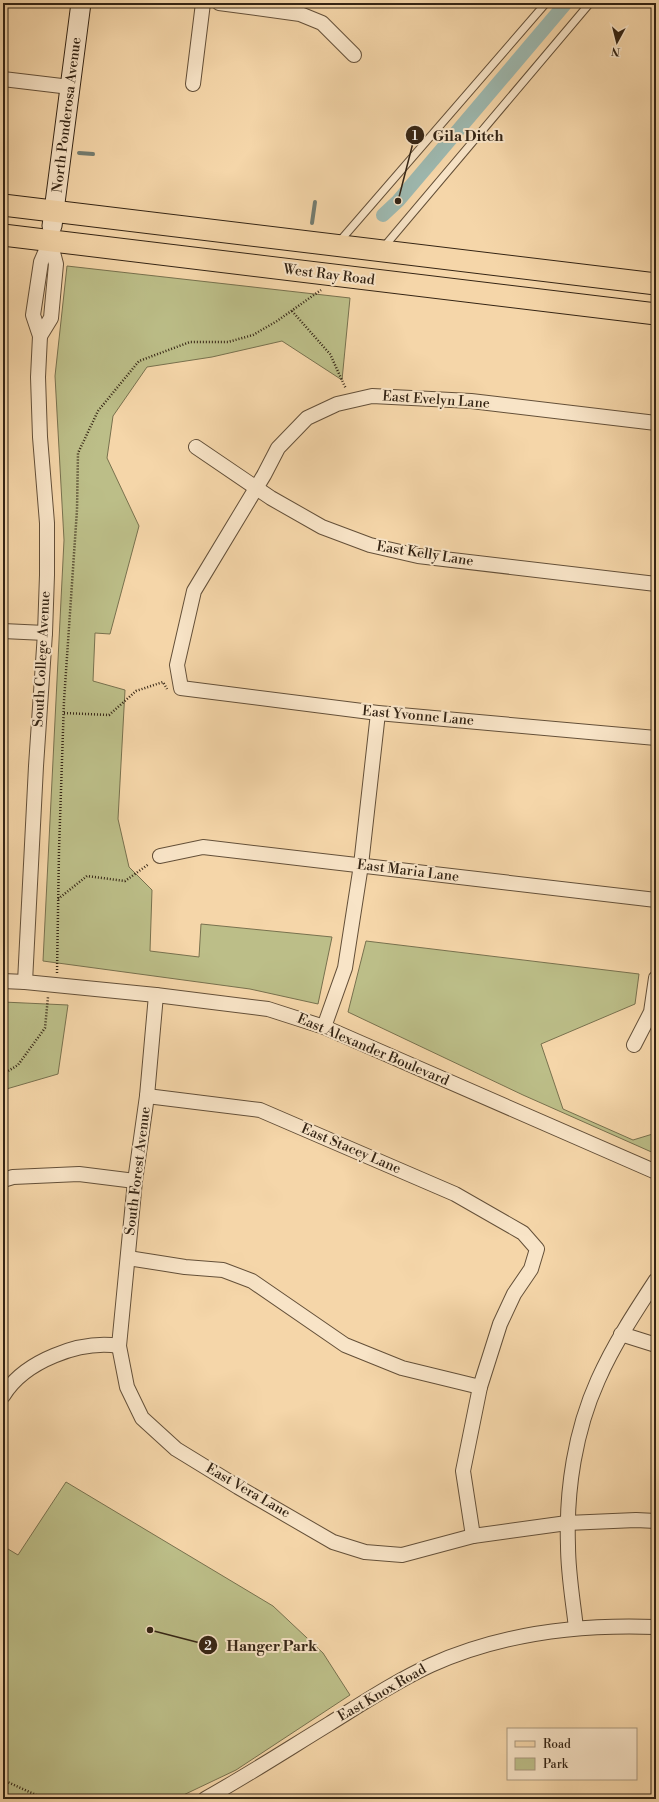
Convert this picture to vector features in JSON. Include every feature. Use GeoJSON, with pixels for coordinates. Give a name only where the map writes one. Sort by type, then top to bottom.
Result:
{"type":"FeatureCollection","features":[{"type":"Feature","properties":{"kind":"main road","name":"West Ray Road"},"geometry":{"type":"LineString","coordinates":[[3,205],[52,226],[339,276],[656,314]]}},
{"type":"Feature","properties":{"kind":"main road","name":"West Ray Road"},"geometry":{"type":"LineString","coordinates":[[3,235],[52,226],[336,246],[656,284]]}},
{"type":"Feature","properties":{"kind":"street","name":"North Ponderosa Avenue"},"geometry":{"type":"LineString","coordinates":[[52,226],[81,3]]}},
{"type":"Feature","properties":{"kind":"street"},"geometry":{"type":"LineString","coordinates":[[192,84],[203,3]]}},
{"type":"Feature","properties":{"kind":"street"},"geometry":{"type":"LineString","coordinates":[[219,3],[300,14],[322,23],[354,55]]}},
{"type":"Feature","properties":{"kind":"street"},"geometry":{"type":"LineString","coordinates":[[3,79],[70,87]]}},
{"type":"Feature","properties":{"kind":"street","name":"South College Avenue"},"geometry":{"type":"LineString","coordinates":[[25,982],[36,766],[45,633],[47,523],[38,377],[40,336],[51,318],[56,264],[52,226]]}},
{"type":"Feature","properties":{"kind":"street","name":"East Evelyn Lane"},"geometry":{"type":"LineString","coordinates":[[255,488],[264,475],[278,448],[307,418],[338,404],[372,396],[471,401],[656,423]]}},
{"type":"Feature","properties":{"kind":"street","name":"East Kelly Lane"},"geometry":{"type":"LineString","coordinates":[[196,447],[255,488],[322,527],[370,546],[418,556],[656,584]]}},
{"type":"Feature","properties":{"kind":"street"},"geometry":{"type":"LineString","coordinates":[[181,688],[177,665],[194,591],[255,488]]}},
{"type":"Feature","properties":{"kind":"street"},"geometry":{"type":"LineString","coordinates":[[3,632],[45,633]]}},
{"type":"Feature","properties":{"kind":"street","name":"East Yvonne Lane"},"geometry":{"type":"LineString","coordinates":[[181,688],[378,712],[656,738]]}},
{"type":"Feature","properties":{"kind":"street"},"geometry":{"type":"LineString","coordinates":[[324,1026],[345,968],[361,865],[378,712]]}},
{"type":"Feature","properties":{"kind":"street","name":"East Maria Lane"},"geometry":{"type":"LineString","coordinates":[[160,856],[203,847],[656,900]]}},
{"type":"Feature","properties":{"kind":"street"},"geometry":{"type":"LineString","coordinates":[[634,1046],[651,1012],[656,978]]}},
{"type":"Feature","properties":{"kind":"street","name":"East Alexander Boulevard"},"geometry":{"type":"LineString","coordinates":[[3,981],[156,995],[268,1009],[324,1026],[656,1172]]}},
{"type":"Feature","properties":{"kind":"street","name":"South Forest Avenue"},"geometry":{"type":"LineString","coordinates":[[119,1346],[135,1180],[147,1096],[156,995]]}},
{"type":"Feature","properties":{"kind":"street","name":"East Stacey Lane"},"geometry":{"type":"LineString","coordinates":[[147,1096],[260,1110],[455,1194],[523,1233],[537,1249],[531,1269],[514,1294],[500,1324],[480,1387]]}},
{"type":"Feature","properties":{"kind":"street"},"geometry":{"type":"LineString","coordinates":[[3,1180],[13,1177],[79,1174],[135,1180]]}},
{"type":"Feature","properties":{"kind":"street"},"geometry":{"type":"LineString","coordinates":[[128,1258],[185,1267],[223,1270],[252,1281],[345,1345],[402,1368],[480,1387],[463,1471],[473,1536]]}},
{"type":"Feature","properties":{"kind":"street"},"geometry":{"type":"LineString","coordinates":[[576,1628],[568,1548],[567,1522],[571,1473],[580,1428],[597,1380],[621,1334],[656,1280]]}},
{"type":"Feature","properties":{"kind":"street"},"geometry":{"type":"LineString","coordinates":[[621,1334],[656,1345]]}},
{"type":"Feature","properties":{"kind":"street"},"geometry":{"type":"LineString","coordinates":[[3,1396],[10,1384],[38,1363],[76,1347],[109,1344],[119,1346]]}},
{"type":"Feature","properties":{"kind":"street","name":"East Vera Lane"},"geometry":{"type":"LineString","coordinates":[[119,1346],[127,1387],[142,1418],[170,1444],[238,1487],[332,1542],[365,1552],[402,1555],[473,1536],[567,1522],[636,1520],[656,1521]]}},
{"type":"Feature","properties":{"kind":"street","name":"East Knox Road"},"geometry":{"type":"LineString","coordinates":[[205,1799],[256,1771],[397,1682],[432,1665],[504,1640],[542,1632],[614,1626],[656,1627]]}},
{"type":"Feature","properties":{"kind":"lane"},"geometry":{"type":"LineString","coordinates":[[336,246],[546,3]]}},
{"type":"Feature","properties":{"kind":"lane"},"geometry":{"type":"LineString","coordinates":[[380,251],[590,3]]}},
{"type":"Feature","properties":{"kind":"path"},"geometry":{"type":"LineString","coordinates":[[3,1074],[18,1065],[45,1028],[53,985],[58,899],[64,713],[77,510],[78,453],[98,410],[139,361],[190,342],[228,342],[253,334],[292,311],[339,276]]}},
{"type":"Feature","properties":{"kind":"path"},"geometry":{"type":"LineString","coordinates":[[292,311],[330,354],[351,401]]}},
{"type":"Feature","properties":{"kind":"path"},"geometry":{"type":"LineString","coordinates":[[64,713],[109,715],[136,691],[163,682],[168,692],[181,688]]}},
{"type":"Feature","properties":{"kind":"path"},"geometry":{"type":"LineString","coordinates":[[58,899],[87,876],[125,881],[160,856]]}},
{"type":"Feature","properties":{"kind":"path"},"geometry":{"type":"LineString","coordinates":[[3,1780],[45,1799]]}},
{"type":"Feature","properties":{"kind":"green space"},"geometry":{"type":"Polygon","coordinates":[[[67,266],[350,298],[342,380],[282,341],[212,357],[147,367],[113,416],[107,458],[139,526],[110,634],[95,633],[93,681],[125,690],[118,819],[129,867],[152,890],[150,951],[199,957],[201,924],[332,937],[318,1004],[250,989],[43,961],[64,540],[55,376],[67,266]]]}},
{"type":"Feature","properties":{"kind":"green space"},"geometry":{"type":"Polygon","coordinates":[[[366,941],[639,974],[635,1004],[541,1044],[563,1109],[633,1140],[656,1133],[656,1154],[523,1095],[348,1012],[366,941]]]}},
{"type":"Feature","properties":{"kind":"green space"},"geometry":{"type":"Polygon","coordinates":[[[3,1002],[68,1005],[58,1074],[3,1090],[3,1002]]]}},
{"type":"Feature","properties":{"kind":"green space"},"geometry":{"type":"Polygon","coordinates":[[[66,1482],[273,1606],[323,1653],[350,1695],[236,1770],[175,1799],[3,1799],[3,1546],[18,1555],[66,1482]]]}},
{"type":"Feature","properties":{"kind":"waterway"},"geometry":{"type":"LineString","coordinates":[[383,215],[398,201],[566,3]]}},
{"type":"Feature","properties":{"kind":"waterway"},"geometry":{"type":"LineString","coordinates":[[79,153],[93,154]]}},
{"type":"Feature","properties":{"kind":"waterway"},"geometry":{"type":"LineString","coordinates":[[312,223],[315,202]]}},
{"type":"Feature","properties":{"kind":"place","name":"Gila Ditch"},"geometry":{"type":"Point","coordinates":[398,201]}},
{"type":"Feature","properties":{"kind":"place","name":"Hanger Park"},"geometry":{"type":"Point","coordinates":[150,1630]}}]}
